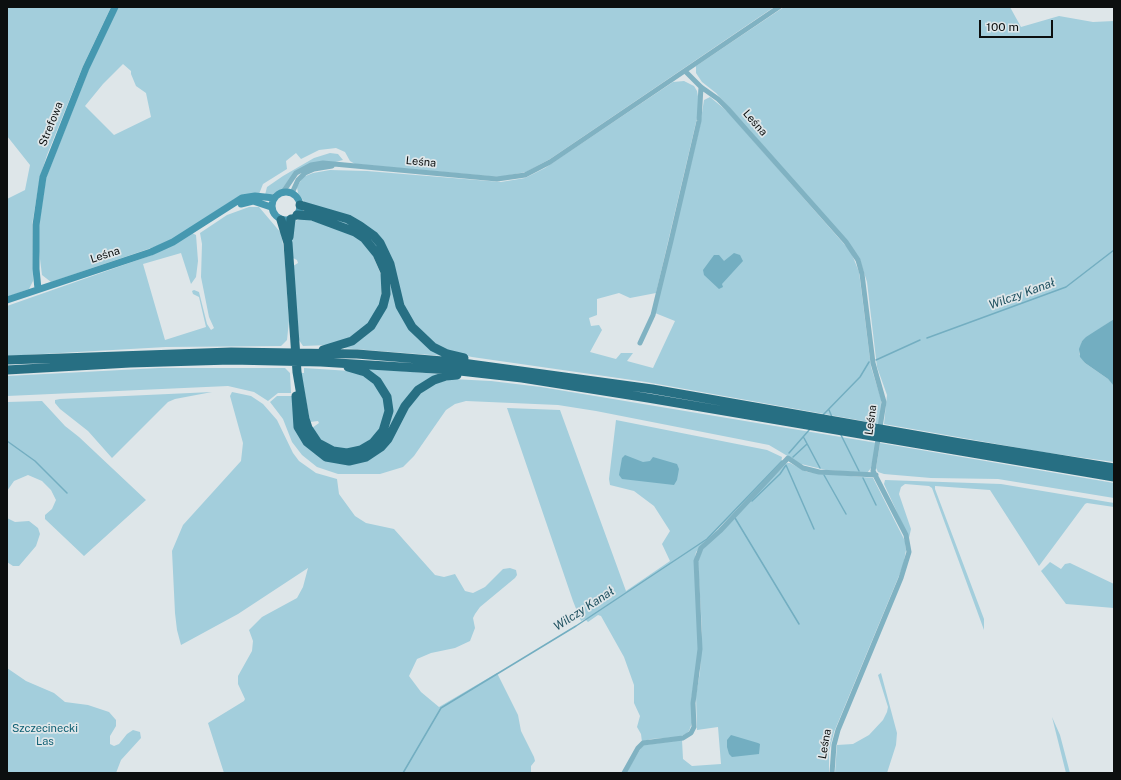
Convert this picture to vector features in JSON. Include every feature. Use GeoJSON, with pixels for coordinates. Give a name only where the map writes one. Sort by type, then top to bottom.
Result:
{"type":"FeatureCollection","features":[{"type":"Feature","properties":{"kind":"highway"},"geometry":{"type":"LineString","coordinates":[[300,205],[348,220],[367,231],[380,243],[386,254],[390,264],[400,306],[412,327],[420,337],[433,347],[490,370]]}},
{"type":"Feature","properties":{"kind":"highway"},"geometry":{"type":"LineString","coordinates":[[288,242],[294,217],[312,216],[355,232],[364,238],[377,254],[385,272],[386,283],[384,300],[377,318],[371,326],[352,341],[315,353]]}},
{"type":"Feature","properties":{"kind":"highway"},"geometry":{"type":"LineString","coordinates":[[280,220],[288,242],[294,340],[304,420],[312,436],[318,442],[333,451],[347,453],[361,450],[376,440],[386,424],[388,405],[383,389],[372,376],[356,368],[321,362]]}},
{"type":"Feature","properties":{"kind":"highway"},"geometry":{"type":"LineString","coordinates":[[7,360],[231,352],[315,353],[395,357],[490,370],[589,379],[769,414],[1114,477]]}},
{"type":"Feature","properties":{"kind":"highway"},"geometry":{"type":"LineString","coordinates":[[7,370],[175,362],[321,362],[490,370]]}},
{"type":"Feature","properties":{"kind":"highway"},"geometry":{"type":"LineString","coordinates":[[297,372],[296,416],[302,434],[313,448],[326,457],[349,460],[366,457],[381,447],[388,439],[411,397],[426,384],[446,376],[490,370]]}},
{"type":"Feature","properties":{"kind":"highway"},"geometry":{"type":"LineString","coordinates":[[887,435],[1114,468]]}},
{"type":"Feature","properties":{"kind":"street","name":"Strefowa"},"geometry":{"type":"LineString","coordinates":[[40,288],[36,256],[36,215],[45,171],[86,68],[115,7]]}},
{"type":"Feature","properties":{"kind":"street","name":"Leśna"},"geometry":{"type":"LineString","coordinates":[[283,192],[291,178],[306,167],[323,163],[339,166],[497,179],[520,177],[550,162],[779,7]]}},
{"type":"Feature","properties":{"kind":"street","name":"Leśna"},"geometry":{"type":"LineString","coordinates":[[685,71],[701,87],[714,95],[728,109],[846,242],[858,260],[865,288],[874,365],[884,402],[874,467],[876,475],[906,535],[908,543],[908,558],[838,730],[834,745],[832,773]]}},
{"type":"Feature","properties":{"kind":"street"},"geometry":{"type":"LineString","coordinates":[[640,343],[653,315],[671,241],[699,121],[701,87]]}},
{"type":"Feature","properties":{"kind":"street","name":"Leśna"},"geometry":{"type":"LineString","coordinates":[[292,193],[298,180],[305,173],[314,169],[339,166]]}},
{"type":"Feature","properties":{"kind":"street"},"geometry":{"type":"LineString","coordinates":[[283,192],[292,193],[298,199],[300,205],[294,217],[280,220],[274,214],[271,207],[274,198],[283,192]]}},
{"type":"Feature","properties":{"kind":"street","name":"Leśna"},"geometry":{"type":"LineString","coordinates":[[7,300],[156,250],[173,242],[234,202],[249,197],[274,198]]}},
{"type":"Feature","properties":{"kind":"street","name":"Leśna"},"geometry":{"type":"LineString","coordinates":[[225,208],[253,201],[271,207]]}},
{"type":"Feature","properties":{"kind":"street"},"geometry":{"type":"LineString","coordinates":[[624,773],[638,748],[643,743],[683,738],[692,733],[694,727],[693,703],[700,649],[696,561],[701,548],[788,458],[803,468],[819,472],[876,475]]}},
{"type":"Feature","properties":{"kind":"green space"},"geometry":{"type":"Polygon","coordinates":[[[7,7],[111,7],[83,66],[47,155],[40,177],[32,225],[33,281],[29,289],[7,297],[7,199],[25,190],[30,165],[7,136],[7,7]]]}},
{"type":"Feature","properties":{"kind":"green space"},"geometry":{"type":"Polygon","coordinates":[[[118,7],[774,7],[550,159],[526,172],[499,177],[355,164],[350,161],[345,152],[336,148],[319,150],[301,159],[296,153],[286,161],[287,169],[263,184],[259,194],[236,198],[175,238],[157,246],[51,282],[42,275],[38,243],[39,225],[46,178],[89,69],[118,7]],[[123,64],[103,84],[85,106],[114,135],[151,117],[146,93],[136,86],[131,71],[123,64]]]}},
{"type":"Feature","properties":{"kind":"green space"},"geometry":{"type":"Polygon","coordinates":[[[784,7],[1010,7],[1021,27],[1059,16],[1093,22],[1114,21],[1114,319],[1082,341],[1079,354],[1085,363],[1114,385],[1114,462],[1042,452],[884,424],[887,395],[877,367],[867,282],[860,260],[749,129],[716,93],[702,82],[696,73],[696,66],[784,7]]]}},
{"type":"Feature","properties":{"kind":"green space"},"geometry":{"type":"Polygon","coordinates":[[[684,81],[694,86],[697,91],[699,102],[697,118],[656,293],[630,298],[619,293],[597,299],[597,315],[589,318],[591,326],[599,325],[602,330],[590,352],[616,359],[621,353],[633,353],[627,361],[653,368],[675,321],[655,313],[700,126],[704,100],[710,97],[728,112],[851,252],[859,272],[871,367],[881,399],[880,424],[646,382],[453,353],[433,344],[409,317],[378,236],[305,203],[298,193],[297,187],[303,177],[313,173],[330,170],[367,171],[501,182],[525,178],[545,168],[673,82],[684,81]]]}},
{"type":"Feature","properties":{"kind":"green space"},"geometry":{"type":"Polygon","coordinates":[[[330,153],[338,154],[343,160],[294,173],[282,189],[273,194],[265,195],[267,187],[283,176],[314,158],[330,153]]]}},
{"type":"Feature","properties":{"kind":"green space"},"geometry":{"type":"Polygon","coordinates":[[[249,207],[259,207],[281,233],[284,251],[289,321],[287,340],[281,346],[166,347],[7,356],[7,306],[152,255],[192,233],[196,235],[198,261],[196,277],[191,284],[181,253],[143,264],[165,340],[206,327],[199,297],[193,294],[192,291],[194,290],[199,292],[207,324],[211,330],[214,328],[209,317],[201,277],[202,244],[200,233],[227,215],[249,207]]]}},
{"type":"Feature","properties":{"kind":"green space"},"geometry":{"type":"Polygon","coordinates":[[[304,218],[353,234],[370,249],[382,277],[381,301],[371,321],[353,337],[329,345],[303,346],[299,340],[293,266],[298,263],[297,260],[293,258],[291,233],[295,221],[304,218]]]}},
{"type":"Feature","properties":{"kind":"green space"},"geometry":{"type":"Polygon","coordinates":[[[333,220],[340,220],[363,231],[378,246],[399,311],[444,356],[341,348],[385,308],[379,252],[333,220]]]}},
{"type":"Feature","properties":{"kind":"green space"},"geometry":{"type":"Polygon","coordinates":[[[159,368],[285,368],[290,373],[291,393],[278,393],[268,401],[254,392],[228,386],[7,396],[7,376],[159,368]]]}},
{"type":"Feature","properties":{"kind":"green space"},"geometry":{"type":"Polygon","coordinates":[[[304,368],[350,371],[369,378],[382,393],[386,411],[377,436],[355,449],[337,449],[321,440],[312,428],[319,423],[318,421],[310,422],[301,373],[304,373],[304,368]]]}},
{"type":"Feature","properties":{"kind":"green space"},"geometry":{"type":"Polygon","coordinates":[[[364,368],[439,374],[413,390],[387,435],[377,447],[358,456],[346,458],[333,456],[315,446],[306,436],[299,420],[298,404],[299,402],[302,421],[309,435],[325,450],[346,455],[357,454],[370,449],[376,445],[388,429],[392,415],[392,405],[389,394],[382,382],[375,375],[364,368]]]}},
{"type":"Feature","properties":{"kind":"green space"},"geometry":{"type":"Polygon","coordinates":[[[452,379],[491,381],[541,387],[877,443],[871,468],[867,473],[826,470],[801,464],[769,445],[596,411],[558,405],[466,401],[455,404],[446,410],[414,456],[403,467],[380,474],[338,474],[317,467],[302,455],[292,442],[283,419],[270,402],[277,396],[292,396],[296,428],[362,462],[408,407],[429,385],[452,379]]]}},
{"type":"Feature","properties":{"kind":"green space"},"geometry":{"type":"Polygon","coordinates":[[[212,392],[175,399],[168,402],[112,458],[88,431],[60,409],[55,403],[55,400],[60,399],[212,392]]]}},
{"type":"Feature","properties":{"kind":"green space"},"geometry":{"type":"Polygon","coordinates":[[[232,392],[251,396],[263,404],[277,420],[293,453],[299,461],[316,473],[337,479],[339,494],[355,516],[366,523],[394,529],[435,575],[444,577],[455,574],[465,591],[473,593],[485,587],[503,569],[510,568],[516,570],[517,575],[515,578],[480,607],[475,614],[473,618],[475,628],[470,641],[455,648],[431,653],[417,659],[409,676],[421,692],[439,707],[497,673],[518,715],[521,731],[534,757],[535,761],[531,766],[531,773],[224,773],[208,723],[244,701],[245,699],[238,684],[238,676],[252,651],[253,641],[249,630],[262,617],[297,598],[303,587],[308,568],[238,614],[181,645],[175,613],[172,551],[183,525],[241,461],[243,443],[230,396],[232,392]]]}},
{"type":"Feature","properties":{"kind":"green space"},"geometry":{"type":"Polygon","coordinates":[[[42,401],[65,426],[79,437],[146,500],[84,556],[45,519],[45,515],[52,509],[56,500],[51,490],[42,481],[28,475],[14,481],[7,491],[7,402],[42,401]]]}},
{"type":"Feature","properties":{"kind":"green space"},"geometry":{"type":"Polygon","coordinates":[[[507,408],[560,410],[626,591],[670,561],[662,544],[670,531],[654,506],[634,491],[610,485],[609,479],[616,420],[767,450],[782,457],[781,463],[696,552],[699,650],[691,701],[692,723],[686,734],[679,737],[651,739],[642,742],[641,734],[637,727],[640,716],[634,703],[634,685],[624,657],[601,616],[598,615],[588,622],[585,619],[581,621],[507,408]]]}},
{"type":"Feature","properties":{"kind":"green space"},"geometry":{"type":"Polygon","coordinates":[[[880,443],[1114,483],[1114,498],[998,479],[931,478],[884,474],[878,472],[876,468],[880,443]]]}},
{"type":"Feature","properties":{"kind":"green space"},"geometry":{"type":"Polygon","coordinates":[[[787,463],[790,463],[807,472],[873,478],[905,541],[906,550],[903,566],[834,732],[829,752],[829,773],[626,773],[644,745],[682,740],[683,759],[692,766],[721,764],[718,727],[697,730],[696,695],[700,672],[702,631],[698,562],[702,550],[787,463]]]}},
{"type":"Feature","properties":{"kind":"green space"},"geometry":{"type":"Polygon","coordinates":[[[885,480],[1001,484],[1114,503],[1114,507],[1087,503],[1085,504],[1039,566],[990,490],[935,486],[984,619],[984,630],[932,488],[929,486],[905,484],[901,487],[899,494],[911,529],[909,538],[884,484],[885,480]]]}},
{"type":"Feature","properties":{"kind":"green space"},"geometry":{"type":"Polygon","coordinates":[[[7,518],[15,522],[29,521],[38,528],[40,534],[36,546],[19,566],[13,566],[7,562],[7,518]]]}},
{"type":"Feature","properties":{"kind":"green space"},"geometry":{"type":"Polygon","coordinates":[[[1050,562],[1061,569],[1065,564],[1070,563],[1114,584],[1114,608],[1066,604],[1041,571],[1050,562]]]}},
{"type":"Feature","properties":{"kind":"green space","name":"Szczecinecki Las"},"geometry":{"type":"Polygon","coordinates":[[[7,668],[26,681],[54,693],[65,702],[88,705],[109,712],[116,720],[116,726],[110,736],[110,744],[114,746],[119,744],[127,734],[133,730],[140,732],[141,738],[121,760],[116,773],[7,773],[7,668]]]}},
{"type":"Feature","properties":{"kind":"green space"},"geometry":{"type":"Polygon","coordinates":[[[881,673],[897,733],[896,745],[887,773],[835,773],[837,745],[853,744],[869,735],[883,720],[887,712],[888,707],[878,675],[881,673]]]}},
{"type":"Feature","properties":{"kind":"green space"},"geometry":{"type":"Polygon","coordinates":[[[1052,717],[1060,735],[1070,773],[1066,773],[1052,717]]]}},
{"type":"Feature","properties":{"kind":"shaded area"},"geometry":{"type":"Polygon","coordinates":[[[734,253],[740,255],[743,261],[722,284],[723,287],[719,289],[704,275],[703,270],[714,255],[719,255],[724,261],[734,253]]]}},
{"type":"Feature","properties":{"kind":"shaded area"},"geometry":{"type":"Polygon","coordinates":[[[1114,319],[1114,386],[1108,379],[1085,363],[1080,357],[1079,349],[1082,341],[1086,337],[1114,319]]]}},
{"type":"Feature","properties":{"kind":"shaded area"},"geometry":{"type":"Polygon","coordinates":[[[625,455],[643,462],[650,461],[653,457],[677,464],[679,469],[677,480],[674,485],[622,479],[619,475],[622,458],[625,455]]]}},
{"type":"Feature","properties":{"kind":"shaded area"},"geometry":{"type":"Polygon","coordinates":[[[731,735],[760,744],[759,754],[732,757],[729,754],[727,747],[727,740],[731,735]]]}},
{"type":"Feature","properties":{"kind":"waterway","name":"Wilczy Kanał"},"geometry":{"type":"LineString","coordinates":[[927,338],[1066,287],[1114,250]]}},
{"type":"Feature","properties":{"kind":"waterway","name":"Wilczy Kanał"},"geometry":{"type":"LineString","coordinates":[[876,360],[920,340]]}},
{"type":"Feature","properties":{"kind":"waterway","name":"Wilczy Kanał"},"geometry":{"type":"LineString","coordinates":[[822,416],[860,377],[869,362]]}},
{"type":"Feature","properties":{"kind":"waterway","name":"Wilczy Kanał"},"geometry":{"type":"LineString","coordinates":[[829,410],[832,417]]}},
{"type":"Feature","properties":{"kind":"waterway","name":"Wilczy Kanał"},"geometry":{"type":"LineString","coordinates":[[789,453],[810,429]]}},
{"type":"Feature","properties":{"kind":"waterway"},"geometry":{"type":"LineString","coordinates":[[841,435],[859,471]]}},
{"type":"Feature","properties":{"kind":"waterway"},"geometry":{"type":"LineString","coordinates":[[804,438],[820,468]]}},
{"type":"Feature","properties":{"kind":"waterway"},"geometry":{"type":"LineString","coordinates":[[7,441],[35,461],[67,493]]}},
{"type":"Feature","properties":{"kind":"waterway"},"geometry":{"type":"LineString","coordinates":[[793,457],[807,444]]}},
{"type":"Feature","properties":{"kind":"waterway","name":"Wilczy Kanał"},"geometry":{"type":"LineString","coordinates":[[403,773],[441,708],[576,626],[707,539],[782,461]]}},
{"type":"Feature","properties":{"kind":"waterway"},"geometry":{"type":"LineString","coordinates":[[786,465],[814,529]]}},
{"type":"Feature","properties":{"kind":"waterway"},"geometry":{"type":"LineString","coordinates":[[752,501],[780,474],[786,465]]}},
{"type":"Feature","properties":{"kind":"waterway"},"geometry":{"type":"LineString","coordinates":[[824,475],[846,514]]}},
{"type":"Feature","properties":{"kind":"waterway"},"geometry":{"type":"LineString","coordinates":[[863,478],[876,505]]}},
{"type":"Feature","properties":{"kind":"waterway"},"geometry":{"type":"LineString","coordinates":[[735,518],[799,624]]}}]}
